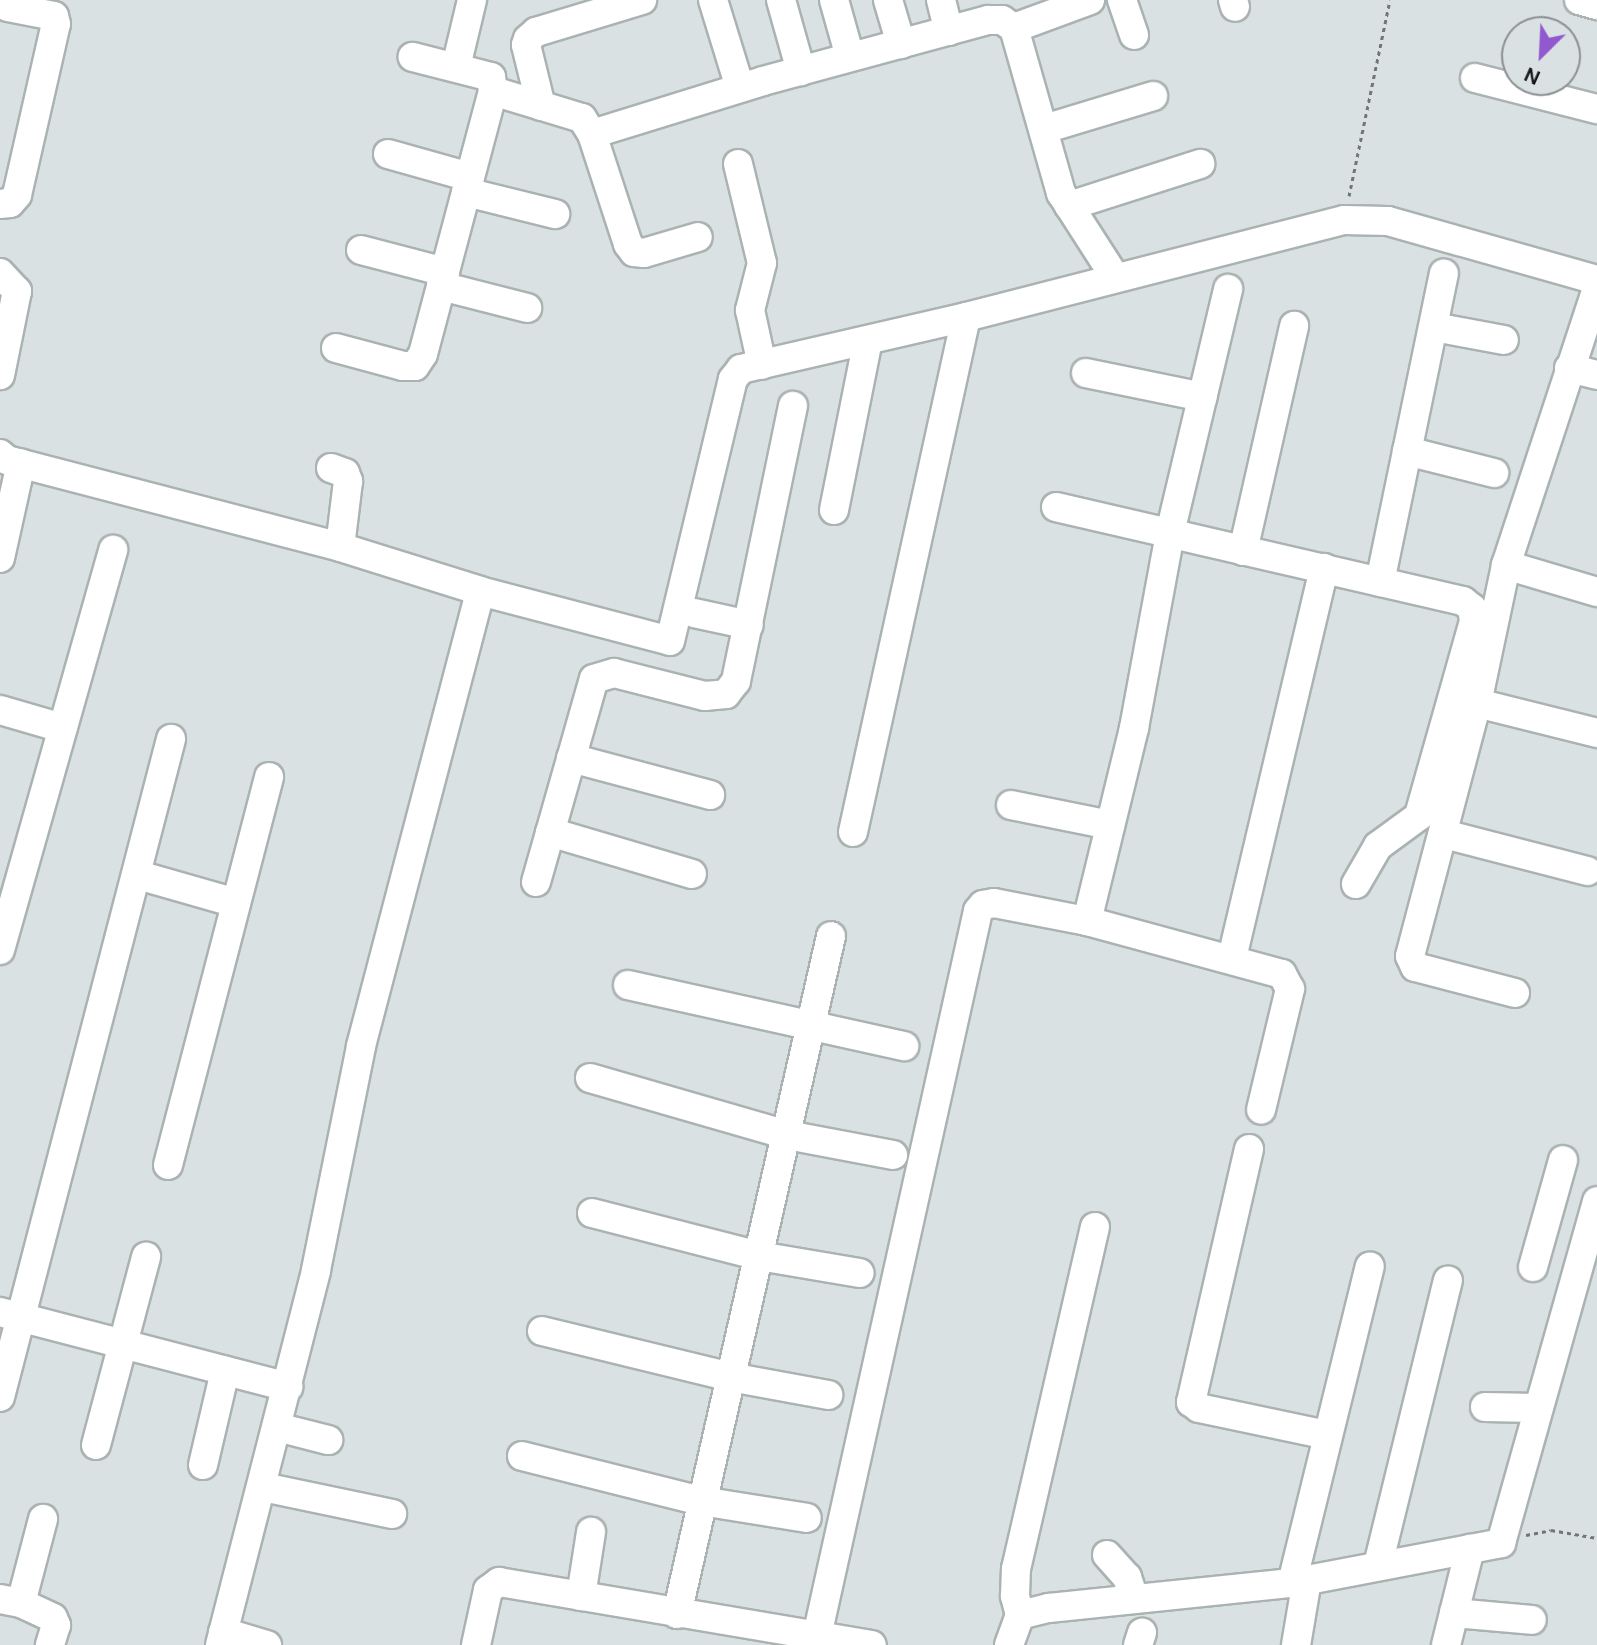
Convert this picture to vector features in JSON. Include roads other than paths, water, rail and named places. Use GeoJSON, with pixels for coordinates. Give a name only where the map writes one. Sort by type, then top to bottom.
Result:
{"type":"FeatureCollection","features":[{"type":"Feature","properties":{"kind":"street"},"geometry":{"type":"LineString","coordinates":[[456,67],[472,0]]}},
{"type":"Feature","properties":{"kind":"street"},"geometry":{"type":"LineString","coordinates":[[541,106],[526,45],[528,39],[536,32],[642,0]]}},
{"type":"Feature","properties":{"kind":"street"},"geometry":{"type":"LineString","coordinates":[[713,0],[740,88]]}},
{"type":"Feature","properties":{"kind":"street"},"geometry":{"type":"LineString","coordinates":[[781,0],[801,71]]}},
{"type":"Feature","properties":{"kind":"street"},"geometry":{"type":"LineString","coordinates":[[834,0],[850,57]]}},
{"type":"Feature","properties":{"kind":"street"},"geometry":{"type":"LineString","coordinates":[[888,0],[901,44]]}},
{"type":"Feature","properties":{"kind":"street"},"geometry":{"type":"LineString","coordinates":[[941,0],[949,31]]}},
{"type":"Feature","properties":{"kind":"street"},"geometry":{"type":"LineString","coordinates":[[592,134],[850,57],[1005,16],[1090,0]]}},
{"type":"Feature","properties":{"kind":"street"},"geometry":{"type":"LineString","coordinates":[[1122,0],[1134,35]]}},
{"type":"Feature","properties":{"kind":"street"},"geometry":{"type":"LineString","coordinates":[[1579,0],[1597,5]]}},
{"type":"Feature","properties":{"kind":"street"},"geometry":{"type":"LineString","coordinates":[[0,204],[10,203],[17,195],[56,24],[54,16],[8,7]]}},
{"type":"Feature","properties":{"kind":"street"},"geometry":{"type":"LineString","coordinates":[[1005,16],[1044,129],[1061,193],[1115,277]]}},
{"type":"Feature","properties":{"kind":"street"},"geometry":{"type":"LineString","coordinates":[[336,348],[415,366],[423,354],[493,91],[491,77],[413,57]]}},
{"type":"Feature","properties":{"kind":"street"},"geometry":{"type":"LineString","coordinates":[[1475,78],[1597,109]]}},
{"type":"Feature","properties":{"kind":"street"},"geometry":{"type":"LineString","coordinates":[[493,91],[582,118],[592,134],[634,252],[644,253],[698,237]]}},
{"type":"Feature","properties":{"kind":"street"},"geometry":{"type":"LineString","coordinates":[[1044,129],[1153,96]]}},
{"type":"Feature","properties":{"kind":"street"},"geometry":{"type":"LineString","coordinates":[[388,154],[555,214]]}},
{"type":"Feature","properties":{"kind":"street"},"geometry":{"type":"LineString","coordinates":[[738,164],[762,263],[750,310],[762,365]]}},
{"type":"Feature","properties":{"kind":"street"},"geometry":{"type":"LineString","coordinates":[[1069,206],[1200,164]]}},
{"type":"Feature","properties":{"kind":"street"},"geometry":{"type":"LineString","coordinates":[[0,558],[10,459],[340,547],[480,591],[667,641],[673,639],[733,379],[741,369],[966,317],[1344,220],[1388,221],[1596,290],[1506,565],[1477,703],[1410,963],[1515,993]]}},
{"type":"Feature","properties":{"kind":"street"},"geometry":{"type":"LineString","coordinates":[[361,250],[527,308]]}},
{"type":"Feature","properties":{"kind":"street"},"geometry":{"type":"LineString","coordinates":[[0,273],[17,291],[0,375]]}},
{"type":"Feature","properties":{"kind":"street"},"geometry":{"type":"LineString","coordinates":[[1380,582],[1444,274]]}},
{"type":"Feature","properties":{"kind":"street"},"geometry":{"type":"LineString","coordinates":[[1087,921],[1143,684],[1170,533],[1228,289]]}},
{"type":"Feature","properties":{"kind":"street"},"geometry":{"type":"LineString","coordinates":[[853,832],[966,317]]}},
{"type":"Feature","properties":{"kind":"street"},"geometry":{"type":"LineString","coordinates":[[1243,551],[1294,326]]}},
{"type":"Feature","properties":{"kind":"street"},"geometry":{"type":"LineString","coordinates":[[1434,327],[1504,340]]}},
{"type":"Feature","properties":{"kind":"street"},"geometry":{"type":"LineString","coordinates":[[834,510],[868,340]]}},
{"type":"Feature","properties":{"kind":"street"},"geometry":{"type":"LineString","coordinates":[[1569,368],[1597,375]]}},
{"type":"Feature","properties":{"kind":"street"},"geometry":{"type":"LineString","coordinates":[[1086,373],[1203,397]]}},
{"type":"Feature","properties":{"kind":"street"},"geometry":{"type":"LineString","coordinates":[[536,882],[594,679],[614,673],[705,696],[726,694],[736,681],[793,406]]}},
{"type":"Feature","properties":{"kind":"street"},"geometry":{"type":"LineString","coordinates":[[1407,451],[1494,473]]}},
{"type":"Feature","properties":{"kind":"street"},"geometry":{"type":"LineString","coordinates":[[331,468],[345,473],[348,481],[340,547]]}},
{"type":"Feature","properties":{"kind":"street"},"geometry":{"type":"LineString","coordinates":[[1056,507],[1463,601],[1475,613],[1419,816],[1378,846],[1356,884]]}},
{"type":"Feature","properties":{"kind":"street"},"geometry":{"type":"LineString","coordinates":[[0,950],[113,550]]}},
{"type":"Feature","properties":{"kind":"street"},"geometry":{"type":"LineString","coordinates":[[1506,565],[1597,592]]}},
{"type":"Feature","properties":{"kind":"street"},"geometry":{"type":"LineString","coordinates":[[1232,958],[1324,568]]}},
{"type":"Feature","properties":{"kind":"street"},"geometry":{"type":"LineString","coordinates":[[267,1645],[221,1638],[288,1387],[361,1046],[480,591]]}},
{"type":"Feature","properties":{"kind":"street"},"geometry":{"type":"LineString","coordinates":[[694,613],[749,625]]}},
{"type":"Feature","properties":{"kind":"street"},"geometry":{"type":"LineString","coordinates":[[619,628],[632,678]]}},
{"type":"Feature","properties":{"kind":"street"},"geometry":{"type":"LineString","coordinates":[[1477,703],[1597,733]]}},
{"type":"Feature","properties":{"kind":"street"},"geometry":{"type":"LineString","coordinates":[[0,710],[62,728]]}},
{"type":"Feature","properties":{"kind":"street"},"geometry":{"type":"LineString","coordinates":[[0,1397],[10,1315],[138,875],[171,739]]}},
{"type":"Feature","properties":{"kind":"street"},"geometry":{"type":"LineString","coordinates":[[571,758],[710,795]]}},
{"type":"Feature","properties":{"kind":"street"},"geometry":{"type":"LineString","coordinates":[[168,1165],[269,777]]}},
{"type":"Feature","properties":{"kind":"street"},"geometry":{"type":"LineString","coordinates":[[1011,805],[1110,825]]}},
{"type":"Feature","properties":{"kind":"street"},"geometry":{"type":"LineString","coordinates":[[550,832],[692,874]]}},
{"type":"Feature","properties":{"kind":"street"},"geometry":{"type":"LineString","coordinates":[[1444,834],[1587,871]]}},
{"type":"Feature","properties":{"kind":"street"},"geometry":{"type":"LineString","coordinates":[[138,875],[236,903]]}},
{"type":"Feature","properties":{"kind":"street"},"geometry":{"type":"LineString","coordinates":[[816,1640],[978,911],[983,905],[994,903],[1087,921],[1282,974],[1289,981],[1261,1110]]}},
{"type":"Feature","properties":{"kind":"street"},"geometry":{"type":"LineString","coordinates":[[677,1614],[831,936]]}},
{"type":"Feature","properties":{"kind":"street"},"geometry":{"type":"LineString","coordinates":[[628,985],[904,1046]]}},
{"type":"Feature","properties":{"kind":"street"},"geometry":{"type":"LineString","coordinates":[[590,1078],[787,1135],[893,1155]]}},
{"type":"Feature","properties":{"kind":"street"},"geometry":{"type":"LineString","coordinates":[[1249,1149],[1191,1402],[1199,1408],[1327,1435]]}},
{"type":"Feature","properties":{"kind":"street"},"geometry":{"type":"LineString","coordinates":[[1533,1267],[1563,1160]]}},
{"type":"Feature","properties":{"kind":"street"},"geometry":{"type":"LineString","coordinates":[[1020,1615],[1071,1604],[1299,1582],[1501,1543],[1595,1208],[1550,1203]]}},
{"type":"Feature","properties":{"kind":"street"},"geometry":{"type":"LineString","coordinates":[[592,1213],[759,1256],[860,1273]]}},
{"type":"Feature","properties":{"kind":"street"},"geometry":{"type":"LineString","coordinates":[[1009,1645],[1020,1615],[1015,1596],[1016,1569],[1095,1227]]}},
{"type":"Feature","properties":{"kind":"street"},"geometry":{"type":"LineString","coordinates":[[96,1445],[146,1257]]}},
{"type":"Feature","properties":{"kind":"street"},"geometry":{"type":"LineString","coordinates":[[1296,1645],[1299,1582],[1327,1435],[1370,1266]]}},
{"type":"Feature","properties":{"kind":"street"},"geometry":{"type":"LineString","coordinates":[[1378,1565],[1448,1280]]}},
{"type":"Feature","properties":{"kind":"street"},"geometry":{"type":"LineString","coordinates":[[10,1315],[288,1387]]}},
{"type":"Feature","properties":{"kind":"street"},"geometry":{"type":"LineString","coordinates":[[542,1331],[730,1377],[828,1395]]}},
{"type":"Feature","properties":{"kind":"street"},"geometry":{"type":"LineString","coordinates":[[203,1465],[225,1371]]}},
{"type":"Feature","properties":{"kind":"street"},"geometry":{"type":"LineString","coordinates":[[1485,1407],[1537,1408]]}},
{"type":"Feature","properties":{"kind":"street"},"geometry":{"type":"LineString","coordinates":[[277,1427],[328,1440]]}},
{"type":"Feature","properties":{"kind":"street"},"geometry":{"type":"LineString","coordinates":[[522,1456],[701,1501],[807,1518]]}},
{"type":"Feature","properties":{"kind":"street"},"geometry":{"type":"LineString","coordinates":[[263,1487],[392,1514]]}},
{"type":"Feature","properties":{"kind":"street"},"geometry":{"type":"LineString","coordinates":[[43,1519],[10,1601],[53,1618],[56,1625],[50,1645]]}},
{"type":"Feature","properties":{"kind":"street"},"geometry":{"type":"LineString","coordinates":[[581,1596],[591,1532]]}},
{"type":"Feature","properties":{"kind":"street"},"geometry":{"type":"LineString","coordinates":[[1446,1645],[1463,1551]]}},
{"type":"Feature","properties":{"kind":"street"},"geometry":{"type":"LineString","coordinates":[[1434,1645],[1463,1551]]}},
{"type":"Feature","properties":{"kind":"street"},"geometry":{"type":"LineString","coordinates":[[1107,1555],[1127,1577],[1134,1599]]}},
{"type":"Feature","properties":{"kind":"street"},"geometry":{"type":"LineString","coordinates":[[476,1645],[484,1601],[492,1584],[499,1582],[816,1640],[872,1645]]}},
{"type":"Feature","properties":{"kind":"street"},"geometry":{"type":"LineString","coordinates":[[1454,1613],[1532,1620]]}}]}
